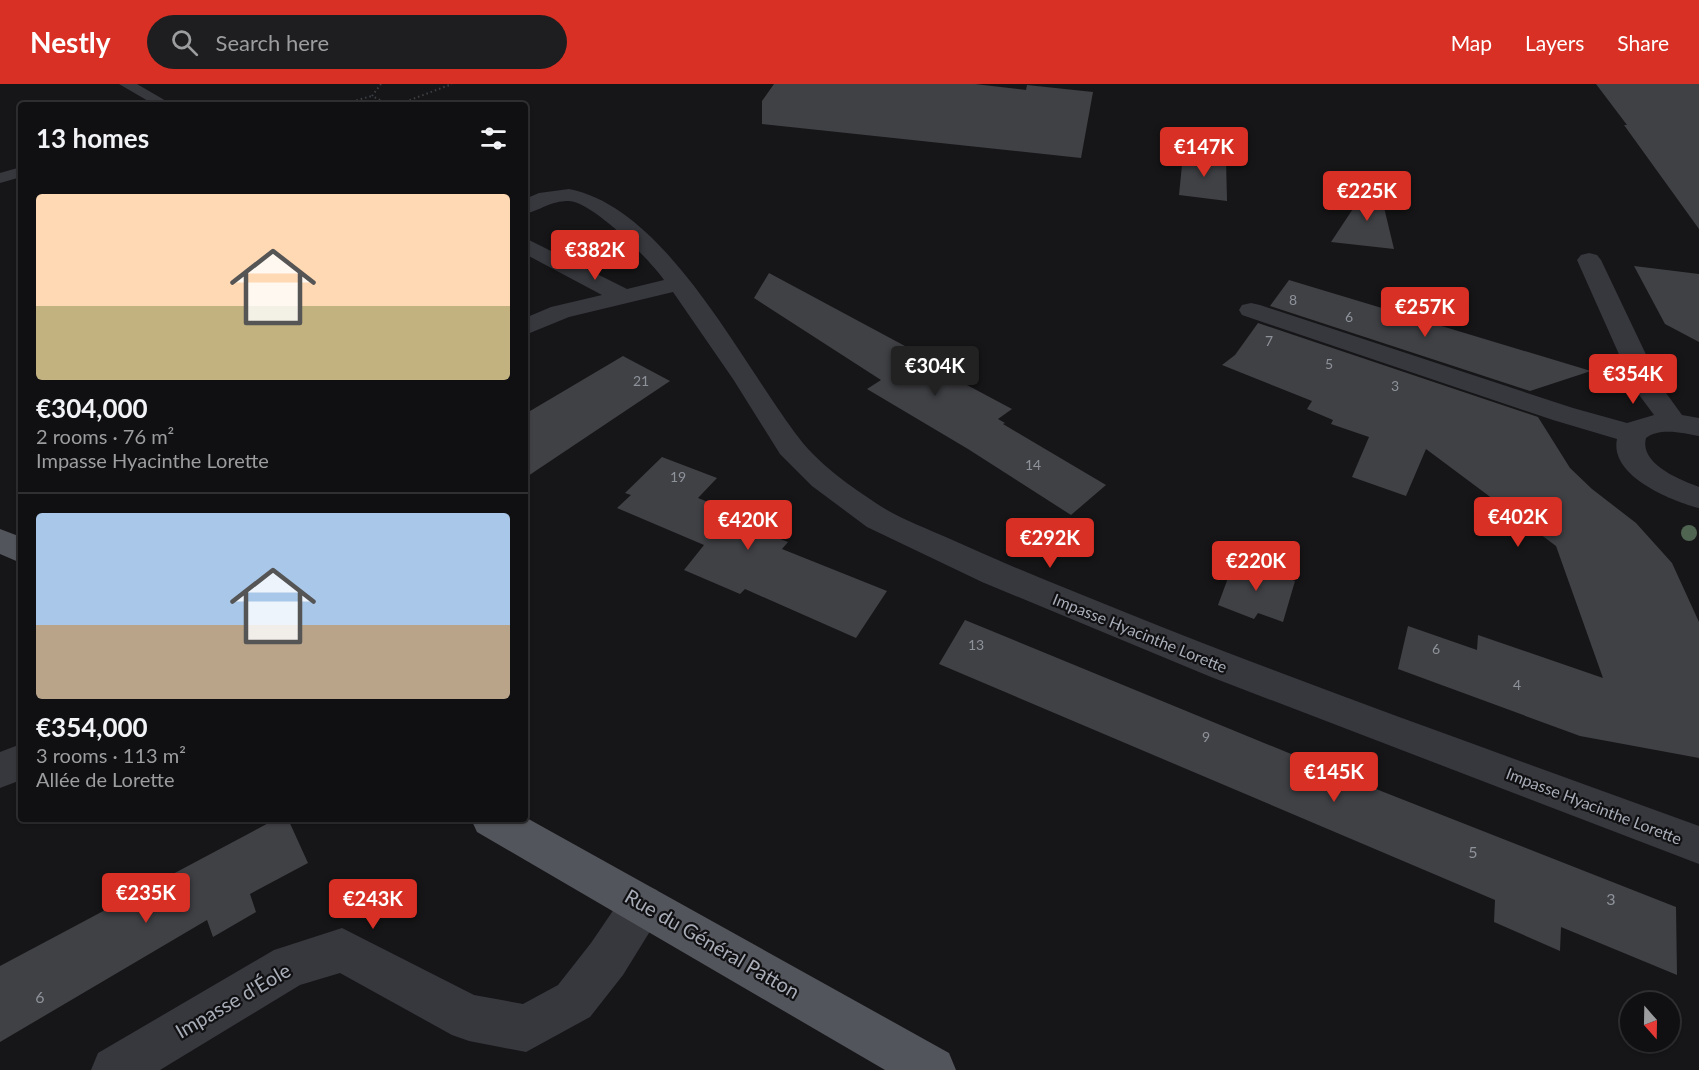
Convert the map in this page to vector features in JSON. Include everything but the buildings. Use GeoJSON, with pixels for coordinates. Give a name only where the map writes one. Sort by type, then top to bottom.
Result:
{"type":"FeatureCollection","features":[{"type":"Feature","properties":{"kind":"main road"},"geometry":{"type":"LineString","coordinates":[[0,540],[18,549]]}},
{"type":"Feature","properties":{"kind":"main road","name":"Rue du Général Patton"},"geometry":{"type":"LineString","coordinates":[[496,822],[932,1070]]}},
{"type":"Feature","properties":{"kind":"street","name":"Impasse Hyacinthe Lorette"},"geometry":{"type":"LineString","coordinates":[[528,206],[539,199],[569,195],[584,198],[620,223],[662,260],[680,283],[790,447],[823,479],[878,519],[994,573],[1224,667],[1699,845]]}},
{"type":"Feature","properties":{"kind":"street"},"geometry":{"type":"LineString","coordinates":[[528,247],[623,296]]}},
{"type":"Feature","properties":{"kind":"street"},"geometry":{"type":"LineString","coordinates":[[1589,260],[1648,388],[1686,424]]}},
{"type":"Feature","properties":{"kind":"street"},"geometry":{"type":"LineString","coordinates":[[528,326],[560,312],[680,283]]}},
{"type":"Feature","properties":{"kind":"street"},"geometry":{"type":"LineString","coordinates":[[1251,310],[1563,414],[1632,434]]}},
{"type":"Feature","properties":{"kind":"street"},"geometry":{"type":"LineString","coordinates":[[1686,424],[1655,423],[1640,427],[1632,434],[1630,445],[1635,457],[1647,471],[1666,484],[1699,498]]}},
{"type":"Feature","properties":{"kind":"street"},"geometry":{"type":"LineString","coordinates":[[0,771],[18,762]]}},
{"type":"Feature","properties":{"kind":"street","name":"Impasse d'Éole"},"geometry":{"type":"LineString","coordinates":[[115,1070],[290,966],[342,950],[469,1018],[526,1028],[574,1001],[607,959],[642,905]]}},
{"type":"Feature","properties":{"kind":"lane"},"geometry":{"type":"LineString","coordinates":[[126,84],[160,102]]}},
{"type":"Feature","properties":{"kind":"lane"},"geometry":{"type":"LineString","coordinates":[[0,178],[18,173]]}},
{"type":"Feature","properties":{"kind":"path"},"geometry":{"type":"LineString","coordinates":[[350,102],[372,96],[381,84]]}},
{"type":"Feature","properties":{"kind":"path"},"geometry":{"type":"LineString","coordinates":[[405,102],[452,84]]}},
{"type":"Feature","properties":{"kind":"path"},"geometry":{"type":"LineString","coordinates":[[372,96],[384,102]]}}]}
